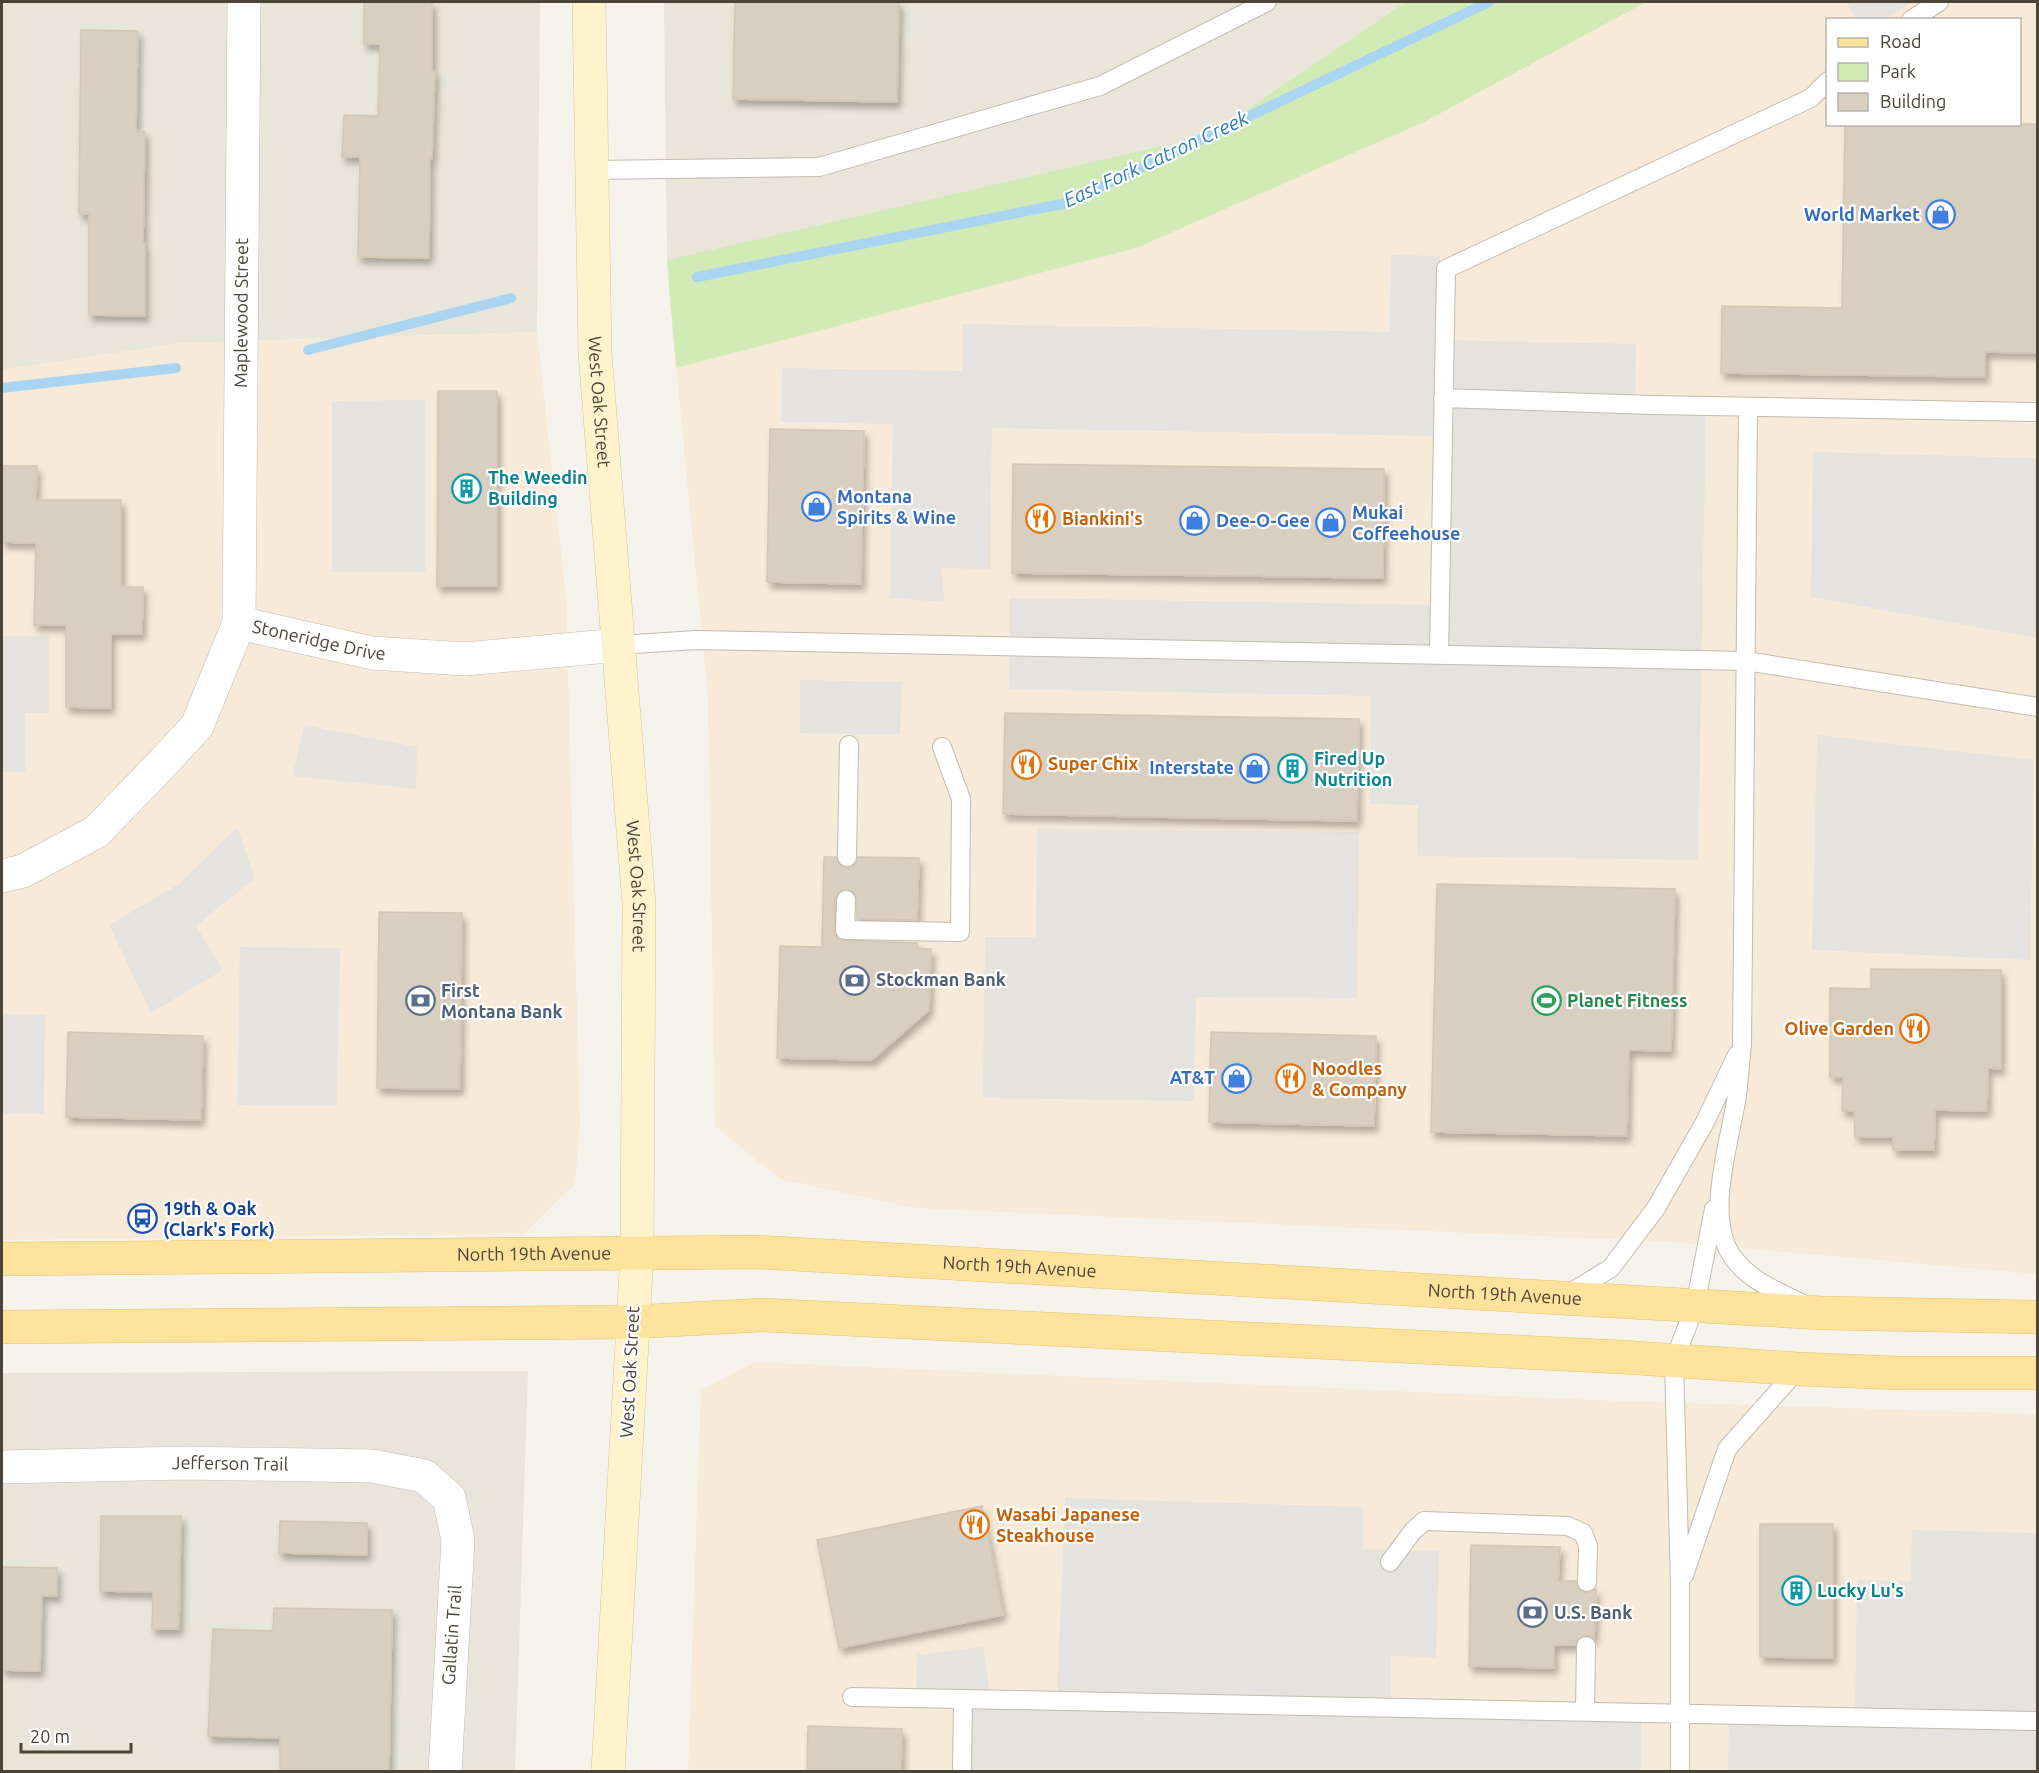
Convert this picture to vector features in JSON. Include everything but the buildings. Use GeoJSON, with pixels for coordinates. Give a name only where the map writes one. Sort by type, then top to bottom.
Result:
{"type":"FeatureCollection","features":[{"type":"Feature","properties":{"kind":"main road","name":"West Oak Street"},"geometry":{"type":"LineString","coordinates":[[589,2],[595,353],[639,904],[637,1253],[608,1772]]}},
{"type":"Feature","properties":{"kind":"main road","name":"North 19th Avenue"},"geometry":{"type":"LineString","coordinates":[[2,1259],[758,1252],[1823,1313],[2037,1317]]}},
{"type":"Feature","properties":{"kind":"main road"},"geometry":{"type":"LineString","coordinates":[[2,1327],[632,1322],[762,1315],[1798,1369],[1899,1373],[2037,1373]]}},
{"type":"Feature","properties":{"kind":"street","name":"Maplewood Street"},"geometry":{"type":"LineString","coordinates":[[239,623],[244,2]]}},
{"type":"Feature","properties":{"kind":"street","name":"Stoneridge Drive"},"geometry":{"type":"LineString","coordinates":[[2,876],[23,871],[96,832],[159,767],[197,726],[239,623],[372,653],[465,659],[619,645]]}},
{"type":"Feature","properties":{"kind":"street","name":"Jefferson Trail"},"geometry":{"type":"LineString","coordinates":[[2,1467],[186,1463],[372,1466],[424,1476],[449,1498]]}},
{"type":"Feature","properties":{"kind":"street","name":"Gallatin Trail"},"geometry":{"type":"LineString","coordinates":[[445,1772],[458,1540],[449,1498]]}},
{"type":"Feature","properties":{"kind":"lane"},"geometry":{"type":"LineString","coordinates":[[592,170],[819,168],[1100,86],[1267,2]]}},
{"type":"Feature","properties":{"kind":"lane"},"geometry":{"type":"LineString","coordinates":[[1914,18],[1940,2]]}},
{"type":"Feature","properties":{"kind":"lane"},"geometry":{"type":"LineString","coordinates":[[1439,655],[1446,269],[1811,98],[1826,82]]}},
{"type":"Feature","properties":{"kind":"lane"},"geometry":{"type":"LineString","coordinates":[[1443,398],[1748,407],[2037,412]]}},
{"type":"Feature","properties":{"kind":"lane"},"geometry":{"type":"LineString","coordinates":[[1680,1772],[1680,1585],[1674,1361],[1695,1306],[1737,1095],[1742,1045],[1748,407]]}},
{"type":"Feature","properties":{"kind":"lane"},"geometry":{"type":"LineString","coordinates":[[619,645],[696,640],[1746,661],[2037,707]]}},
{"type":"Feature","properties":{"kind":"lane"},"geometry":{"type":"LineString","coordinates":[[847,857],[849,745]]}},
{"type":"Feature","properties":{"kind":"lane"},"geometry":{"type":"LineString","coordinates":[[846,900],[845,930],[960,933],[961,799],[942,747]]}},
{"type":"Feature","properties":{"kind":"lane"},"geometry":{"type":"LineString","coordinates":[[1562,1297],[1611,1268],[1656,1208],[1705,1122],[1742,1045]]}},
{"type":"Feature","properties":{"kind":"lane"},"geometry":{"type":"LineString","coordinates":[[1720,1183],[1721,1229],[1731,1256],[1758,1283],[1823,1313]]}},
{"type":"Feature","properties":{"kind":"lane"},"geometry":{"type":"LineString","coordinates":[[1680,1585],[1727,1449],[1798,1369]]}},
{"type":"Feature","properties":{"kind":"lane"},"geometry":{"type":"LineString","coordinates":[[1390,1562],[1413,1531],[1424,1521],[1568,1526],[1584,1533],[1588,1546],[1587,1582]]}},
{"type":"Feature","properties":{"kind":"lane"},"geometry":{"type":"LineString","coordinates":[[1585,1712],[1586,1646]]}},
{"type":"Feature","properties":{"kind":"lane"},"geometry":{"type":"LineString","coordinates":[[852,1697],[2037,1721]]}},
{"type":"Feature","properties":{"kind":"lane"},"geometry":{"type":"LineString","coordinates":[[962,1772],[963,1699]]}},
{"type":"Feature","properties":{"kind":"shaded area"},"geometry":{"type":"Polygon","coordinates":[[[2,2],[540,2],[537,332],[182,343],[2,370],[2,2]]]}},
{"type":"Feature","properties":{"kind":"shaded area"},"geometry":{"type":"Polygon","coordinates":[[[664,2],[1405,2],[1210,135],[858,225],[667,260],[664,2]]]}},
{"type":"Feature","properties":{"kind":"shaded area"},"geometry":{"type":"Polygon","coordinates":[[[1405,2],[2037,2],[2037,1274],[1672,1242],[915,1208],[780,1179],[715,1126],[708,698],[667,260],[858,225],[1210,135],[1405,2]]]}},
{"type":"Feature","properties":{"kind":"shaded area"},"geometry":{"type":"Polygon","coordinates":[[[1846,2],[1912,2],[1886,18],[1856,18],[1846,2]]]}},
{"type":"Feature","properties":{"kind":"shaded area"},"geometry":{"type":"Polygon","coordinates":[[[1391,255],[1440,256],[1439,340],[1636,344],[1635,405],[1706,406],[1698,860],[1417,856],[1418,805],[1370,804],[1371,696],[1009,689],[1010,598],[1430,605],[1433,436],[992,428],[990,569],[941,568],[945,602],[890,598],[893,424],[781,422],[782,368],[962,371],[963,324],[1389,332],[1391,255]]]}},
{"type":"Feature","properties":{"kind":"shaded area"},"geometry":{"type":"Polygon","coordinates":[[[537,332],[566,597],[580,1124],[575,1184],[524,1234],[2,1240],[2,370],[182,343],[537,332]]]}},
{"type":"Feature","properties":{"kind":"shaded area"},"geometry":{"type":"Polygon","coordinates":[[[425,400],[425,572],[332,572],[332,401],[425,400]]]}},
{"type":"Feature","properties":{"kind":"shaded area"},"geometry":{"type":"Polygon","coordinates":[[[1813,452],[2037,458],[2037,638],[1811,597],[1813,452]]]}},
{"type":"Feature","properties":{"kind":"shaded area"},"geometry":{"type":"Polygon","coordinates":[[[2,636],[49,636],[49,713],[25,713],[25,772],[2,772],[2,636]]]}},
{"type":"Feature","properties":{"kind":"shaded area"},"geometry":{"type":"Polygon","coordinates":[[[800,680],[902,682],[900,735],[800,733],[800,680]]]}},
{"type":"Feature","properties":{"kind":"shaded area"},"geometry":{"type":"Polygon","coordinates":[[[304,725],[417,747],[416,789],[293,776],[304,725]]]}},
{"type":"Feature","properties":{"kind":"shaded area"},"geometry":{"type":"Polygon","coordinates":[[[1817,735],[2034,760],[2030,960],[1812,950],[1817,735]]]}},
{"type":"Feature","properties":{"kind":"shaded area"},"geometry":{"type":"Polygon","coordinates":[[[237,827],[255,878],[196,926],[223,970],[151,1013],[109,925],[179,884],[237,827]]]}},
{"type":"Feature","properties":{"kind":"shaded area"},"geometry":{"type":"Polygon","coordinates":[[[1037,829],[1359,832],[1357,998],[1196,997],[1194,1101],[983,1098],[985,937],[1036,937],[1037,829]]]}},
{"type":"Feature","properties":{"kind":"shaded area"},"geometry":{"type":"Polygon","coordinates":[[[240,947],[340,948],[337,1106],[237,1105],[240,947]]]}},
{"type":"Feature","properties":{"kind":"shaded area"},"geometry":{"type":"Polygon","coordinates":[[[2,1014],[45,1015],[44,1114],[2,1114],[2,1014]]]}},
{"type":"Feature","properties":{"kind":"shaded area"},"geometry":{"type":"Polygon","coordinates":[[[755,1362],[1593,1400],[2037,1414],[2037,1771],[688,1772],[701,1390],[755,1362]]]}},
{"type":"Feature","properties":{"kind":"shaded area"},"geometry":{"type":"Polygon","coordinates":[[[528,1371],[515,1771],[2,1771],[2,1373],[528,1371]]]}},
{"type":"Feature","properties":{"kind":"shaded area"},"geometry":{"type":"Polygon","coordinates":[[[1065,1498],[1363,1507],[1363,1549],[1439,1551],[1436,1657],[1391,1656],[1391,1708],[1641,1713],[1641,1771],[962,1771],[963,1699],[916,1698],[917,1655],[983,1647],[991,1699],[1057,1700],[1065,1498]]]}},
{"type":"Feature","properties":{"kind":"shaded area"},"geometry":{"type":"Polygon","coordinates":[[[1912,1530],[2037,1533],[2037,1771],[1728,1772],[1729,1714],[1855,1717],[1857,1580],[1911,1581],[1912,1530]]]}},
{"type":"Feature","properties":{"kind":"green space"},"geometry":{"type":"Polygon","coordinates":[[[1405,2],[1646,2],[1424,122],[1136,248],[676,368],[667,260],[1210,135],[1405,2]]]}},
{"type":"Feature","properties":{"kind":"waterway","name":"East Fork Catron Creek"},"geometry":{"type":"LineString","coordinates":[[697,277],[1067,203],[1489,2]]}},
{"type":"Feature","properties":{"kind":"waterway","name":"East Fork Catron Creek"},"geometry":{"type":"LineString","coordinates":[[308,350],[511,298]]}},
{"type":"Feature","properties":{"kind":"waterway","name":"East Fork Catron Creek"},"geometry":{"type":"LineString","coordinates":[[2,388],[176,368]]}},
{"type":"Feature","properties":{"kind":"place","name":"World Market"},"geometry":{"type":"Point","coordinates":[1941,215]}},
{"type":"Feature","properties":{"kind":"place","name":"The Weedin Building"},"geometry":{"type":"Point","coordinates":[467,488]}},
{"type":"Feature","properties":{"kind":"place","name":"Montana Spirits & Wine"},"geometry":{"type":"Point","coordinates":[816,507]}},
{"type":"Feature","properties":{"kind":"place","name":"Biankini's"},"geometry":{"type":"Point","coordinates":[1041,519]}},
{"type":"Feature","properties":{"kind":"place","name":"Dee-O-Gee"},"geometry":{"type":"Point","coordinates":[1195,521]}},
{"type":"Feature","properties":{"kind":"place","name":"Mukai Coffeehouse"},"geometry":{"type":"Point","coordinates":[1331,523]}},
{"type":"Feature","properties":{"kind":"place","name":"Super Chix"},"geometry":{"type":"Point","coordinates":[1027,764]}},
{"type":"Feature","properties":{"kind":"place","name":"Interstate"},"geometry":{"type":"Point","coordinates":[1255,768]}},
{"type":"Feature","properties":{"kind":"place","name":"Fired Up Nutrition"},"geometry":{"type":"Point","coordinates":[1293,769]}},
{"type":"Feature","properties":{"kind":"place","name":"Stockman Bank"},"geometry":{"type":"Point","coordinates":[855,980]}},
{"type":"Feature","properties":{"kind":"place","name":"First Montana Bank"},"geometry":{"type":"Point","coordinates":[420,1001]}},
{"type":"Feature","properties":{"kind":"place","name":"Planet Fitness"},"geometry":{"type":"Point","coordinates":[1546,1001]}},
{"type":"Feature","properties":{"kind":"place","name":"Olive Garden"},"geometry":{"type":"Point","coordinates":[1915,1029]}},
{"type":"Feature","properties":{"kind":"place","name":"AT&T"},"geometry":{"type":"Point","coordinates":[1236,1078]}},
{"type":"Feature","properties":{"kind":"place","name":"Noodles & Company"},"geometry":{"type":"Point","coordinates":[1291,1079]}},
{"type":"Feature","properties":{"kind":"place","name":"19th & Oak (Clark's Fork)"},"geometry":{"type":"Point","coordinates":[142,1219]}},
{"type":"Feature","properties":{"kind":"place","name":"Wasabi Japanese Steakhouse"},"geometry":{"type":"Point","coordinates":[975,1525]}},
{"type":"Feature","properties":{"kind":"place","name":"Lucky Lu's"},"geometry":{"type":"Point","coordinates":[1796,1591]}},
{"type":"Feature","properties":{"kind":"place","name":"U.S. Bank"},"geometry":{"type":"Point","coordinates":[1533,1613]}}]}
